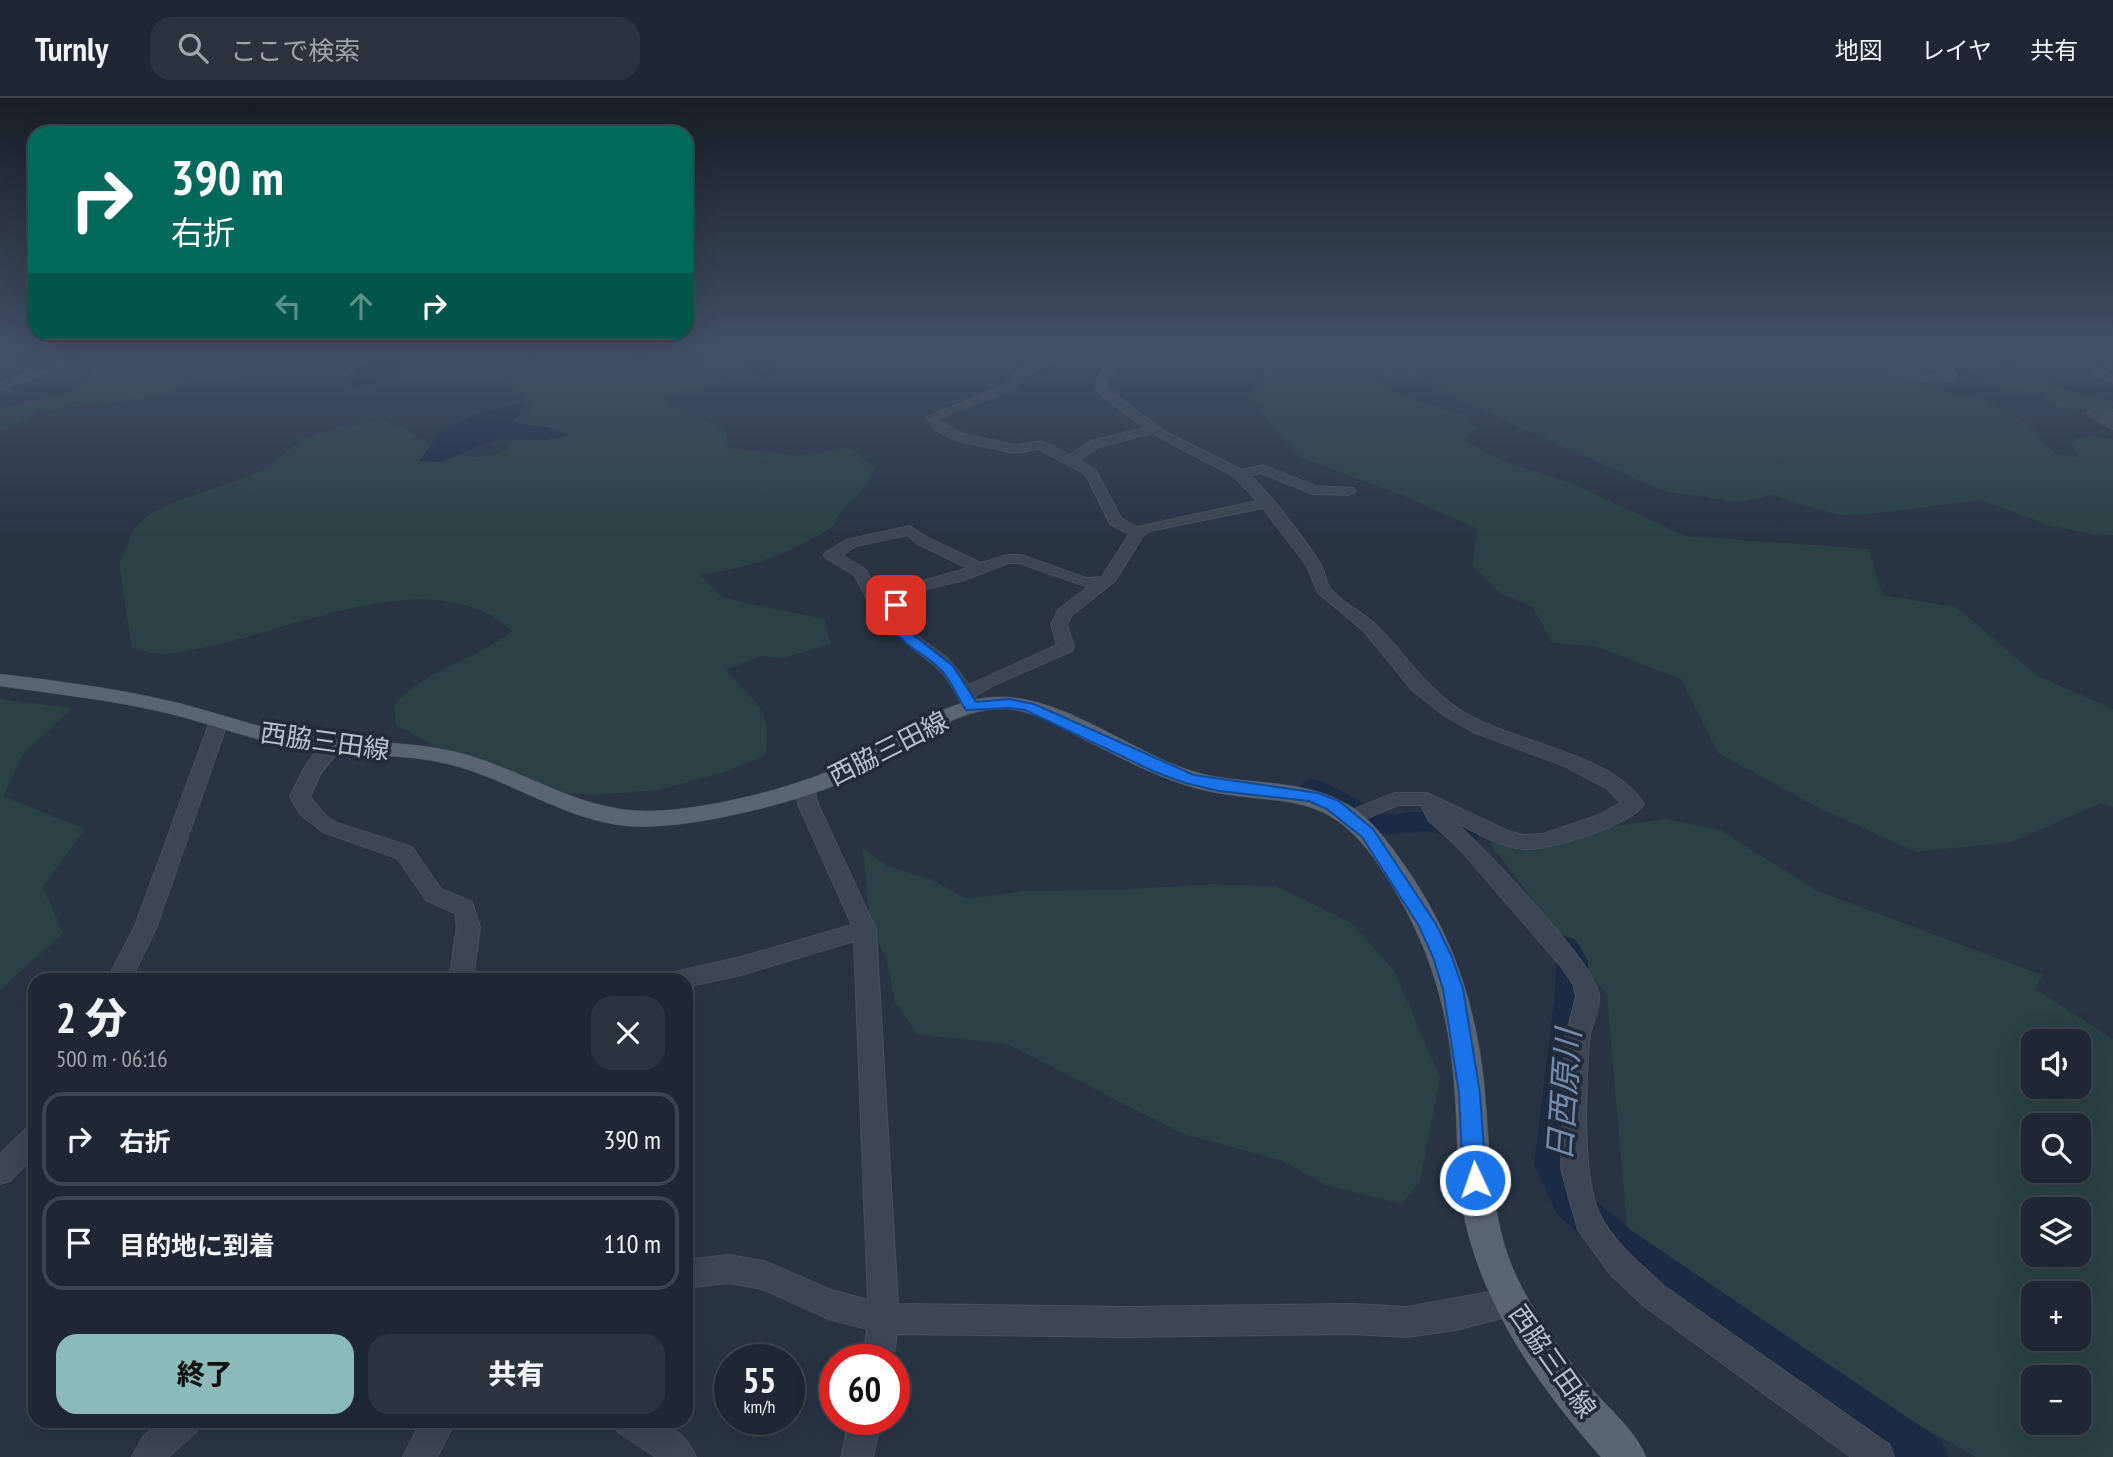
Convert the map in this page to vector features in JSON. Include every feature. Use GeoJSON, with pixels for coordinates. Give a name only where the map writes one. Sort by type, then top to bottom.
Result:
{"type":"FeatureCollection","features":[{"type":"Feature","properties":{"kind":"main road","name":"西脇三田線"},"geometry":{"type":"LineString","coordinates":[[0,680],[152,703],[265,735],[334,746],[450,757],[475,764],[574,805],[623,818],[667,818],[806,788],[855,768],[949,715],[968,701],[1029,707],[1161,769],[1190,779],[1231,787],[1296,793],[1333,805],[1367,833],[1382,853],[1427,924],[1443,957],[1453,989],[1466,1058],[1475,1180],[1482,1226],[1500,1280],[1511,1303],[1569,1390],[1627,1457]]}},
{"type":"Feature","properties":{"kind":"street"},"geometry":{"type":"LineString","coordinates":[[945,412],[933,417],[940,427],[959,437],[1015,449],[1041,445],[1070,460],[1090,473],[1115,521],[1137,533]]}},
{"type":"Feature","properties":{"kind":"street"},"geometry":{"type":"LineString","coordinates":[[1130,412],[1153,429],[1240,474],[1314,565],[1323,590],[1370,628],[1418,686],[1451,712],[1574,763],[1613,784],[1634,804],[1606,820],[1544,841],[1523,842],[1501,836],[1427,799],[1395,799],[1351,818]]}},
{"type":"Feature","properties":{"kind":"street"},"geometry":{"type":"LineString","coordinates":[[2113,417],[2093,413],[2113,425]]}},
{"type":"Feature","properties":{"kind":"street"},"geometry":{"type":"LineString","coordinates":[[1070,460],[1095,444],[1153,429]]}},
{"type":"Feature","properties":{"kind":"street"},"geometry":{"type":"LineString","coordinates":[[1240,474],[1262,469],[1313,490],[1349,491]]}},
{"type":"Feature","properties":{"kind":"street"},"geometry":{"type":"LineString","coordinates":[[1107,581],[1084,583],[1021,559],[1007,559],[959,577],[914,588],[896,605],[897,624],[902,634],[948,669],[968,701],[990,680],[1066,647],[1059,625],[1065,612],[1107,581],[1137,533],[1156,524],[1266,503]]}},
{"type":"Feature","properties":{"kind":"street"},"geometry":{"type":"LineString","coordinates":[[896,605],[873,596],[860,573],[831,555],[851,543],[910,530],[923,541],[979,568]]}},
{"type":"Feature","properties":{"kind":"street"},"geometry":{"type":"LineString","coordinates":[[122,973],[146,926],[219,721]]}},
{"type":"Feature","properties":{"kind":"street"},"geometry":{"type":"LineString","coordinates":[[334,746],[305,782],[300,797],[306,810],[328,827],[366,841],[397,848],[410,855],[430,892],[446,902],[464,908],[470,931],[459,966],[460,973]]}},
{"type":"Feature","properties":{"kind":"street"},"geometry":{"type":"LineString","coordinates":[[806,788],[808,804],[864,930],[876,1114],[884,1319],[880,1344]]}},
{"type":"Feature","properties":{"kind":"street"},"geometry":{"type":"LineString","coordinates":[[1427,799],[1436,816],[1466,843],[1568,959],[1584,982],[1588,997],[1577,1038],[1574,1170],[1588,1221],[1620,1265],[1654,1296],[1878,1457]]}},
{"type":"Feature","properties":{"kind":"street"},"geometry":{"type":"LineString","coordinates":[[693,977],[741,966],[864,930]]}},
{"type":"Feature","properties":{"kind":"street"},"geometry":{"type":"LineString","coordinates":[[0,1172],[28,1144]]}},
{"type":"Feature","properties":{"kind":"street"},"geometry":{"type":"LineString","coordinates":[[693,1273],[729,1269],[764,1275],[829,1304],[884,1319],[1126,1322],[1352,1319],[1407,1322],[1511,1303]]}},
{"type":"Feature","properties":{"kind":"street"},"geometry":{"type":"LineString","coordinates":[[148,1457],[154,1448],[177,1428]]}},
{"type":"Feature","properties":{"kind":"street"},"geometry":{"type":"LineString","coordinates":[[419,1457],[436,1428]]}},
{"type":"Feature","properties":{"kind":"street"},"geometry":{"type":"LineString","coordinates":[[640,1428],[673,1448],[680,1457]]}},
{"type":"Feature","properties":{"kind":"street"},"geometry":{"type":"LineString","coordinates":[[857,1457],[862,1435]]}},
{"type":"Feature","properties":{"kind":"green space"},"geometry":{"type":"Polygon","coordinates":[[[0,412],[38,412],[11,428],[0,431],[0,412]]]}},
{"type":"Feature","properties":{"kind":"green space"},"geometry":{"type":"Polygon","coordinates":[[[529,412],[686,412],[726,431],[728,448],[795,456],[851,448],[874,468],[865,486],[841,511],[834,526],[770,558],[700,575],[724,598],[824,619],[831,644],[783,658],[761,656],[726,670],[753,699],[764,716],[767,739],[765,756],[721,773],[658,790],[593,795],[545,791],[459,759],[396,725],[394,706],[420,683],[512,631],[479,610],[441,601],[400,600],[358,607],[232,641],[175,653],[159,654],[132,648],[119,564],[134,529],[150,514],[172,503],[252,475],[269,466],[303,439],[343,426],[383,422],[401,426],[442,453],[474,457],[505,451],[526,430],[529,412]]]}},
{"type":"Feature","properties":{"kind":"green space"},"geometry":{"type":"Polygon","coordinates":[[[1261,412],[1454,412],[1466,416],[1475,428],[1463,440],[1506,462],[1570,483],[1685,536],[1869,549],[1882,595],[1956,607],[2038,676],[2113,709],[2113,807],[2101,803],[2012,842],[1916,852],[1819,808],[1718,753],[1681,679],[1595,646],[1552,643],[1533,607],[1500,593],[1472,566],[1477,529],[1402,495],[1302,458],[1261,412]]]}},
{"type":"Feature","properties":{"kind":"green space"},"geometry":{"type":"Polygon","coordinates":[[[1487,412],[2006,412],[2040,431],[2036,438],[2058,455],[2079,457],[2071,442],[2081,438],[2097,437],[2113,441],[2113,535],[2091,534],[2048,525],[1981,500],[1870,514],[1838,515],[1771,495],[1739,502],[1663,491],[1487,412]]]}},
{"type":"Feature","properties":{"kind":"green space"},"geometry":{"type":"Polygon","coordinates":[[[0,699],[72,708],[24,753],[3,796],[85,829],[43,887],[63,933],[0,990],[0,699]]]}},
{"type":"Feature","properties":{"kind":"green space"},"geometry":{"type":"Polygon","coordinates":[[[1665,819],[1718,829],[1818,891],[2042,975],[2035,989],[2113,1039],[2113,1457],[1976,1457],[1869,1397],[1627,1229],[1607,995],[1490,844],[1665,819]]]}},
{"type":"Feature","properties":{"kind":"green space"},"geometry":{"type":"Polygon","coordinates":[[[863,848],[887,866],[932,880],[967,899],[1024,891],[1120,890],[1210,884],[1276,886],[1350,922],[1394,970],[1440,1078],[1420,1181],[1402,1204],[1326,1185],[1283,1161],[1181,1133],[1007,1044],[917,1034],[895,1002],[887,961],[870,924],[863,848]]]}},
{"type":"Feature","properties":{"kind":"water"},"geometry":{"type":"Polygon","coordinates":[[[521,412],[511,423],[548,427],[570,435],[548,440],[496,439],[442,462],[419,461],[443,432],[482,413],[521,412]]]}},
{"type":"Feature","properties":{"kind":"waterway","name":"日西原川"},"geometry":{"type":"LineString","coordinates":[[1313,788],[1338,798],[1387,825],[1428,822],[1449,827],[1465,836]]}},
{"type":"Feature","properties":{"kind":"waterway","name":"日西原川"},"geometry":{"type":"LineString","coordinates":[[1565,948],[1572,961],[1571,993],[1552,1164],[1570,1202],[1618,1244],[1926,1457]]}},
{"type":"Feature","properties":{"kind":"route"},"geometry":{"type":"LineString","coordinates":[[896,605],[895,615],[902,634],[948,669],[972,707],[1009,703],[1029,707],[1161,769],[1190,779],[1219,786],[1312,796],[1333,805],[1367,833],[1427,924],[1443,957],[1453,989],[1466,1058],[1475,1180]]}}]}
